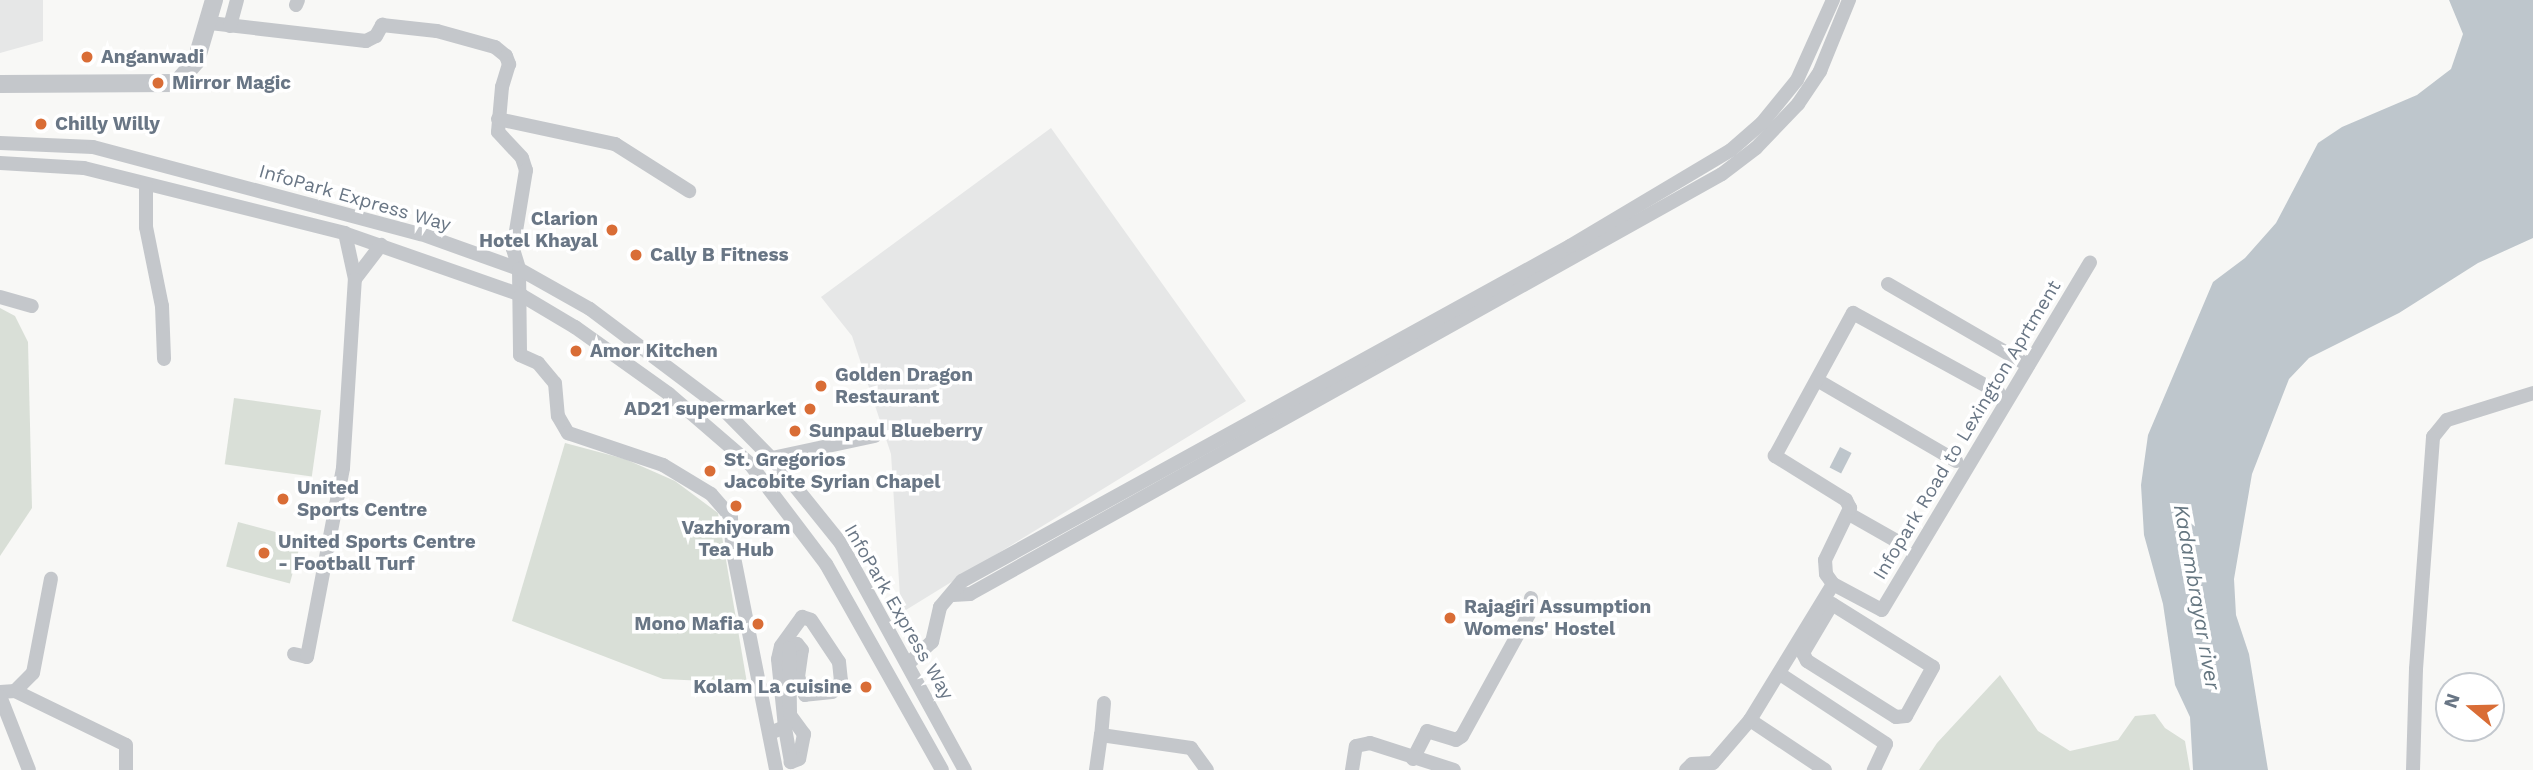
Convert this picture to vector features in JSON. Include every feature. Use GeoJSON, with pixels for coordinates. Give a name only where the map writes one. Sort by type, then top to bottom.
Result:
{"type":"FeatureCollection","features":[{"type":"Feature","properties":{"kind":"street"},"geometry":{"type":"LineString","coordinates":[[0,84],[177,83],[196,61],[210,23],[214,0]]}},
{"type":"Feature","properties":{"kind":"street"},"geometry":{"type":"LineString","coordinates":[[230,26],[237,0]]}},
{"type":"Feature","properties":{"kind":"street"},"geometry":{"type":"LineString","coordinates":[[908,664],[932,642],[935,617],[962,581],[1714,162],[1747,137],[1786,95],[1807,64],[1833,0]]}},
{"type":"Feature","properties":{"kind":"street"},"geometry":{"type":"LineString","coordinates":[[953,595],[982,587],[1722,174],[1756,148],[1798,104],[1819,71],[1849,0]]}},
{"type":"Feature","properties":{"kind":"street"},"geometry":{"type":"LineString","coordinates":[[210,23],[366,41],[376,36],[382,25],[437,31],[495,47],[509,64],[498,132],[522,158],[526,170],[514,237],[521,295],[520,355],[538,363],[555,383],[558,416],[568,433],[663,466],[711,494],[731,517],[732,547],[776,770]]}},
{"type":"Feature","properties":{"kind":"street"},"geometry":{"type":"LineString","coordinates":[[498,119],[615,144],[688,191]]}},
{"type":"Feature","properties":{"kind":"street","name":"InfoPark Express Way"},"geometry":{"type":"LineString","coordinates":[[0,143],[93,147],[421,234],[519,270],[630,336],[722,408],[772,458],[840,542],[965,770]]}},
{"type":"Feature","properties":{"kind":"street","name":"InfoPark Express Way"},"geometry":{"type":"LineString","coordinates":[[0,163],[84,168],[345,233],[521,295],[575,327],[669,394],[750,464],[826,564],[942,770]]}},
{"type":"Feature","properties":{"kind":"street"},"geometry":{"type":"LineString","coordinates":[[146,185],[146,227],[162,306],[164,359]]}},
{"type":"Feature","properties":{"kind":"street"},"geometry":{"type":"LineString","coordinates":[[294,654],[307,657],[343,468],[355,279],[345,233]]}},
{"type":"Feature","properties":{"kind":"street"},"geometry":{"type":"LineString","coordinates":[[355,279],[382,245]]}},
{"type":"Feature","properties":{"kind":"street","name":"Infopark Road to Lexington Aprtment"},"geometry":{"type":"LineString","coordinates":[[1833,584],[1882,610],[2090,263]]}},
{"type":"Feature","properties":{"kind":"street"},"geometry":{"type":"LineString","coordinates":[[1888,284],[2028,365]]}},
{"type":"Feature","properties":{"kind":"street"},"geometry":{"type":"LineString","coordinates":[[0,297],[32,306]]}},
{"type":"Feature","properties":{"kind":"street"},"geometry":{"type":"LineString","coordinates":[[1828,601],[1933,667],[1906,716],[1896,717],[1807,661],[1803,653],[1828,601],[1833,584],[1826,574],[1825,560],[1849,514],[1846,500],[1775,456],[1853,313],[1999,393]]}},
{"type":"Feature","properties":{"kind":"street"},"geometry":{"type":"LineString","coordinates":[[1816,380],[1956,461]]}},
{"type":"Feature","properties":{"kind":"street"},"geometry":{"type":"LineString","coordinates":[[2413,770],[2416,656],[2433,436],[2447,420],[2533,393]]}},
{"type":"Feature","properties":{"kind":"street"},"geometry":{"type":"LineString","coordinates":[[772,458],[875,436]]}},
{"type":"Feature","properties":{"kind":"street"},"geometry":{"type":"LineString","coordinates":[[1849,514],[1895,540]]}},
{"type":"Feature","properties":{"kind":"street"},"geometry":{"type":"LineString","coordinates":[[5,693],[33,673],[51,579]]}},
{"type":"Feature","properties":{"kind":"street"},"geometry":{"type":"LineString","coordinates":[[1413,759],[1427,731],[1456,740],[1462,736],[1530,614],[1531,598]]}},
{"type":"Feature","properties":{"kind":"street"},"geometry":{"type":"LineString","coordinates":[[1686,770],[1692,764],[1713,763],[1750,720],[1828,601]]}},
{"type":"Feature","properties":{"kind":"street"},"geometry":{"type":"LineString","coordinates":[[802,617],[811,620],[839,662],[841,681],[832,692],[805,695],[798,677],[803,650],[797,644],[789,648],[790,715],[804,734],[799,759],[791,762],[785,727],[778,659],[781,646],[802,617]]}},
{"type":"Feature","properties":{"kind":"street"},"geometry":{"type":"LineString","coordinates":[[1780,674],[1886,744],[1874,770]]}},
{"type":"Feature","properties":{"kind":"street"},"geometry":{"type":"LineString","coordinates":[[5,693],[29,770]]}},
{"type":"Feature","properties":{"kind":"street"},"geometry":{"type":"LineString","coordinates":[[5,693],[126,745],[126,770]]}},
{"type":"Feature","properties":{"kind":"street"},"geometry":{"type":"LineString","coordinates":[[1096,770],[1104,704]]}},
{"type":"Feature","properties":{"kind":"street"},"geometry":{"type":"LineString","coordinates":[[1750,720],[1825,770]]}},
{"type":"Feature","properties":{"kind":"street"},"geometry":{"type":"LineString","coordinates":[[770,733],[785,727]]}},
{"type":"Feature","properties":{"kind":"street"},"geometry":{"type":"LineString","coordinates":[[1101,735],[1191,748],[1207,770]]}},
{"type":"Feature","properties":{"kind":"street"},"geometry":{"type":"LineString","coordinates":[[1352,770],[1356,746],[1370,743],[1454,770]]}},
{"type":"Feature","properties":{"kind":"shaded area"},"geometry":{"type":"Polygon","coordinates":[[[0,0],[43,0],[43,41],[0,53],[0,0]]]}},
{"type":"Feature","properties":{"kind":"shaded area"},"geometry":{"type":"Polygon","coordinates":[[[1051,128],[1246,401],[901,613],[891,454],[852,336],[821,297],[1051,128]]]}},
{"type":"Feature","properties":{"kind":"shaded area"},"geometry":{"type":"Polygon","coordinates":[[[0,308],[15,316],[28,342],[32,508],[0,556],[0,308]]]}},
{"type":"Feature","properties":{"kind":"shaded area"},"geometry":{"type":"Polygon","coordinates":[[[234,398],[321,410],[312,477],[225,464],[234,398]]]}},
{"type":"Feature","properties":{"kind":"shaded area"},"geometry":{"type":"Polygon","coordinates":[[[565,443],[625,459],[675,481],[718,513],[747,683],[663,679],[512,621],[565,443]]]}},
{"type":"Feature","properties":{"kind":"shaded area","name":"United Sports Centre - Football Turf"},"geometry":{"type":"Polygon","coordinates":[[[238,522],[302,539],[290,584],[226,566],[238,522]]]}},
{"type":"Feature","properties":{"kind":"shaded area"},"geometry":{"type":"Polygon","coordinates":[[[2000,675],[2038,731],[2070,751],[2118,740],[2135,716],[2155,714],[2165,728],[2185,741],[2190,770],[1919,770],[1937,743],[2000,675]]]}},
{"type":"Feature","properties":{"kind":"water","name":"Kadambrayar river"},"geometry":{"type":"Polygon","coordinates":[[[2449,0],[2533,0],[2533,238],[2478,263],[2399,313],[2309,358],[2289,379],[2252,474],[2234,579],[2236,615],[2249,654],[2268,770],[2193,770],[2190,717],[2175,685],[2163,604],[2144,535],[2141,485],[2148,435],[2213,282],[2245,258],[2276,223],[2318,143],[2342,127],[2417,95],[2451,69],[2463,34],[2449,0]]]}},
{"type":"Feature","properties":{"kind":"water"},"geometry":{"type":"Polygon","coordinates":[[[1840,447],[1852,453],[1841,473],[1830,467],[1840,447]]]}},
{"type":"Feature","properties":{"kind":"place","name":"Anganwadi"},"geometry":{"type":"Point","coordinates":[87,57]}},
{"type":"Feature","properties":{"kind":"place","name":"Mirror Magic"},"geometry":{"type":"Point","coordinates":[158,83]}},
{"type":"Feature","properties":{"kind":"place","name":"Chilly Willy"},"geometry":{"type":"Point","coordinates":[41,124]}},
{"type":"Feature","properties":{"kind":"place","name":"Clarion Hotel Khayal"},"geometry":{"type":"Point","coordinates":[612,230]}},
{"type":"Feature","properties":{"kind":"place","name":"Cally B Fitness"},"geometry":{"type":"Point","coordinates":[636,255]}},
{"type":"Feature","properties":{"kind":"place","name":"Amor Kitchen"},"geometry":{"type":"Point","coordinates":[576,351]}},
{"type":"Feature","properties":{"kind":"place","name":"Golden Dragon Restaurant"},"geometry":{"type":"Point","coordinates":[821,386]}},
{"type":"Feature","properties":{"kind":"place","name":"AD21 supermarket"},"geometry":{"type":"Point","coordinates":[810,409]}},
{"type":"Feature","properties":{"kind":"place","name":"Sunpaul Blueberry"},"geometry":{"type":"Point","coordinates":[795,431]}},
{"type":"Feature","properties":{"kind":"place","name":"St. Gregorios Jacobite Syrian Chapel"},"geometry":{"type":"Point","coordinates":[710,471]}},
{"type":"Feature","properties":{"kind":"place","name":"United Sports Centre"},"geometry":{"type":"Point","coordinates":[283,499]}},
{"type":"Feature","properties":{"kind":"place","name":"Vazhiyoram Tea Hub"},"geometry":{"type":"Point","coordinates":[736,506]}},
{"type":"Feature","properties":{"kind":"place","name":"United Sports Centre - Football Turf"},"geometry":{"type":"Point","coordinates":[264,553]}},
{"type":"Feature","properties":{"kind":"place","name":"Rajagiri Assumption Womens' Hostel"},"geometry":{"type":"Point","coordinates":[1450,618]}},
{"type":"Feature","properties":{"kind":"place","name":"Mono Mafia"},"geometry":{"type":"Point","coordinates":[758,624]}},
{"type":"Feature","properties":{"kind":"place","name":"Kolam La cuisine"},"geometry":{"type":"Point","coordinates":[866,687]}}]}
